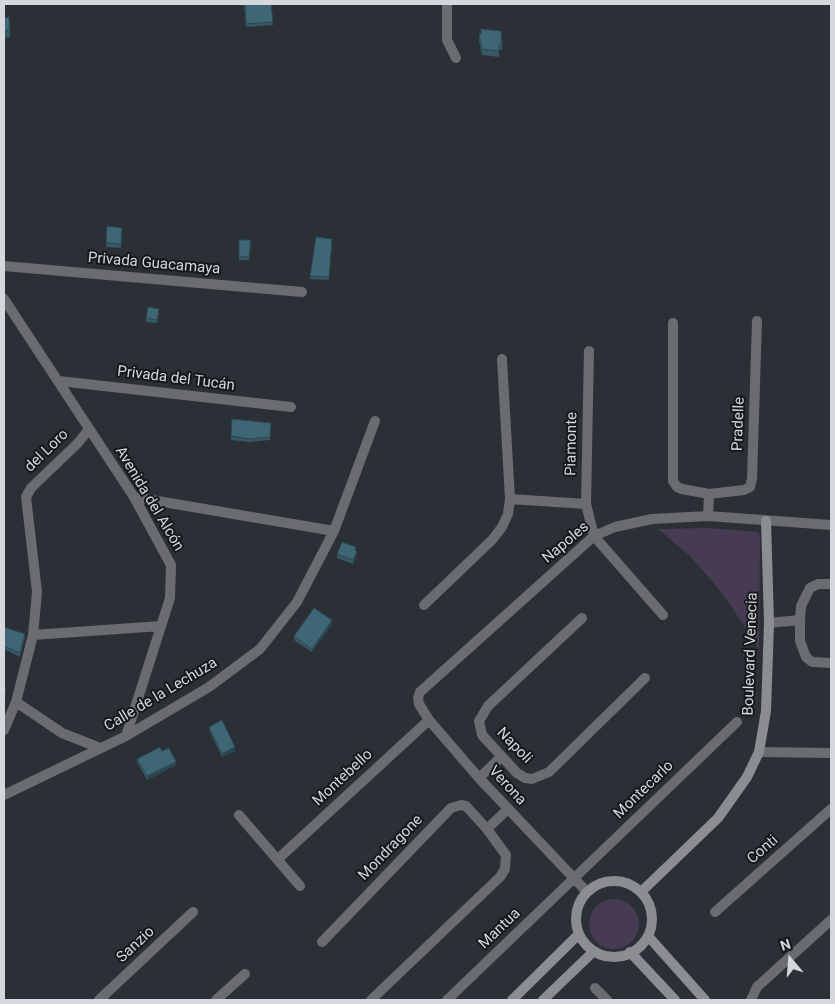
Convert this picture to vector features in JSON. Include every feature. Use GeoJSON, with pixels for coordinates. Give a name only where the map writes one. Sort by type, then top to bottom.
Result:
{"type":"FeatureCollection","features":[{"type":"Feature","properties":{"kind":"street"},"geometry":{"type":"LineString","coordinates":[[447,4],[448,40],[456,58]]}},
{"type":"Feature","properties":{"kind":"street","name":"Privada Guacamaya"},"geometry":{"type":"LineString","coordinates":[[4,266],[302,292]]}},
{"type":"Feature","properties":{"kind":"street","name":"Avenida del Alcón"},"geometry":{"type":"LineString","coordinates":[[4,300],[134,496],[171,566],[170,598],[126,736]]}},
{"type":"Feature","properties":{"kind":"street","name":"Pradelle"},"geometry":{"type":"LineString","coordinates":[[709,494],[744,490],[750,487],[752,479],[757,321]]}},
{"type":"Feature","properties":{"kind":"street"},"geometry":{"type":"LineString","coordinates":[[674,323],[673,481],[677,487],[682,489],[709,494],[708,516]]}},
{"type":"Feature","properties":{"kind":"street","name":"Piamonte"},"geometry":{"type":"LineString","coordinates":[[589,350],[586,504],[594,536]]}},
{"type":"Feature","properties":{"kind":"street"},"geometry":{"type":"LineString","coordinates":[[424,605],[476,556],[502,527],[508,514],[510,499],[502,359]]}},
{"type":"Feature","properties":{"kind":"street","name":"Privada del Tucán"},"geometry":{"type":"LineString","coordinates":[[59,381],[291,407]]}},
{"type":"Feature","properties":{"kind":"street","name":"Calle de la Lechuza"},"geometry":{"type":"LineString","coordinates":[[4,795],[126,736],[209,688],[260,649],[297,602],[334,531],[375,421]]}},
{"type":"Feature","properties":{"kind":"street","name":"del Loro"},"geometry":{"type":"LineString","coordinates":[[4,730],[16,702],[33,635],[37,592],[26,497],[31,488],[78,443],[89,429]]}},
{"type":"Feature","properties":{"kind":"street"},"geometry":{"type":"LineString","coordinates":[[134,496],[334,531]]}},
{"type":"Feature","properties":{"kind":"street"},"geometry":{"type":"LineString","coordinates":[[510,499],[586,504]]}},
{"type":"Feature","properties":{"kind":"street","name":"Napoles"},"geometry":{"type":"LineString","coordinates":[[420,692],[594,536],[615,527],[652,519],[708,516],[831,526]]}},
{"type":"Feature","properties":{"kind":"street","name":"Boulevard Venecia"},"geometry":{"type":"LineString","coordinates":[[641,892],[718,818],[747,777],[759,752],[766,711],[769,622],[766,521]]}},
{"type":"Feature","properties":{"kind":"street"},"geometry":{"type":"LineString","coordinates":[[594,536],[663,615]]}},
{"type":"Feature","properties":{"kind":"street"},"geometry":{"type":"LineString","coordinates":[[831,584],[818,584],[810,588],[801,606],[800,620],[800,642],[806,657],[812,662],[831,662]]}},
{"type":"Feature","properties":{"kind":"street","name":"Napoli"},"geometry":{"type":"LineString","coordinates":[[582,618],[482,713],[479,721],[482,734],[501,757],[525,778],[542,777],[559,764],[645,678]]}},
{"type":"Feature","properties":{"kind":"street"},"geometry":{"type":"LineString","coordinates":[[769,622],[800,620]]}},
{"type":"Feature","properties":{"kind":"street"},"geometry":{"type":"LineString","coordinates":[[33,635],[161,626]]}},
{"type":"Feature","properties":{"kind":"street","name":"Verona"},"geometry":{"type":"LineString","coordinates":[[420,692],[419,704],[429,720],[479,778],[587,892]]}},
{"type":"Feature","properties":{"kind":"street"},"geometry":{"type":"LineString","coordinates":[[16,702],[62,733],[100,748]]}},
{"type":"Feature","properties":{"kind":"street","name":"Montebello"},"geometry":{"type":"LineString","coordinates":[[278,859],[429,720]]}},
{"type":"Feature","properties":{"kind":"street","name":"Montecarlo"},"geometry":{"type":"LineString","coordinates":[[574,880],[737,722]]}},
{"type":"Feature","properties":{"kind":"street"},"geometry":{"type":"LineString","coordinates":[[759,752],[831,753]]}},
{"type":"Feature","properties":{"kind":"street"},"geometry":{"type":"LineString","coordinates":[[479,778],[501,757]]}},
{"type":"Feature","properties":{"kind":"street","name":"Mondragone"},"geometry":{"type":"LineString","coordinates":[[322,942],[450,808],[466,806],[487,829]]}},
{"type":"Feature","properties":{"kind":"street"},"geometry":{"type":"LineString","coordinates":[[372,1000],[500,877],[506,869],[506,855],[487,829],[508,809]]}},
{"type":"Feature","properties":{"kind":"street","name":"Conti"},"geometry":{"type":"LineString","coordinates":[[715,912],[831,810]]}},
{"type":"Feature","properties":{"kind":"street"},"geometry":{"type":"LineString","coordinates":[[239,815],[300,886]]}},
{"type":"Feature","properties":{"kind":"street","name":"Mantua"},"geometry":{"type":"LineString","coordinates":[[447,1000],[574,880]]}},
{"type":"Feature","properties":{"kind":"street"},"geometry":{"type":"LineString","coordinates":[[608,881],[621,882],[641,892],[650,906],[652,920],[648,936],[640,946],[630,952],[614,957],[594,951],[579,934],[576,920],[579,905],[587,892],[597,885],[608,881]]}},
{"type":"Feature","properties":{"kind":"street","name":"Sanzio"},"geometry":{"type":"LineString","coordinates":[[99,1000],[193,912]]}},
{"type":"Feature","properties":{"kind":"street"},"geometry":{"type":"LineString","coordinates":[[751,1000],[757,987],[831,920]]}},
{"type":"Feature","properties":{"kind":"street"},"geometry":{"type":"LineString","coordinates":[[512,1000],[579,934]]}},
{"type":"Feature","properties":{"kind":"street"},"geometry":{"type":"LineString","coordinates":[[648,936],[705,1000]]}},
{"type":"Feature","properties":{"kind":"street"},"geometry":{"type":"LineString","coordinates":[[543,1000],[594,951]]}},
{"type":"Feature","properties":{"kind":"street"},"geometry":{"type":"LineString","coordinates":[[630,952],[675,1000]]}},
{"type":"Feature","properties":{"kind":"street"},"geometry":{"type":"LineString","coordinates":[[216,1000],[245,974]]}},
{"type":"Feature","properties":{"kind":"street"},"geometry":{"type":"LineString","coordinates":[[595,988],[607,1000]]}},
{"type":"Feature","properties":{"kind":"shaded area"},"geometry":{"type":"Polygon","coordinates":[[[709,528],[758,532],[760,536],[759,650],[730,604],[712,581],[690,556],[658,529],[709,528]]]}},
{"type":"Feature","properties":{"kind":"shaded area"},"geometry":{"type":"Polygon","coordinates":[[[619,899],[632,906],[638,914],[638,934],[632,942],[624,948],[609,949],[596,942],[590,934],[589,919],[596,906],[604,900],[619,899]]]}},
{"type":"Feature","properties":{"kind":"building"},"geometry":{"type":"Polygon","coordinates":[[[245,4],[271,4],[273,22],[246,24],[245,4]]]}},
{"type":"Feature","properties":{"kind":"building"},"geometry":{"type":"Polygon","coordinates":[[[9,17],[10,30],[4,31],[4,18],[9,17]]]}},
{"type":"Feature","properties":{"kind":"building"},"geometry":{"type":"Polygon","coordinates":[[[481,29],[501,31],[502,44],[499,44],[499,51],[482,49],[479,34],[481,34],[481,29]]]}},
{"type":"Feature","properties":{"kind":"building"},"geometry":{"type":"Polygon","coordinates":[[[107,226],[122,228],[121,244],[106,243],[107,226]]]}},
{"type":"Feature","properties":{"kind":"building"},"geometry":{"type":"Polygon","coordinates":[[[316,237],[332,239],[329,277],[310,276],[316,237]]]}},
{"type":"Feature","properties":{"kind":"building"},"geometry":{"type":"Polygon","coordinates":[[[239,240],[251,240],[249,257],[239,256],[239,240]]]}},
{"type":"Feature","properties":{"kind":"building"},"geometry":{"type":"Polygon","coordinates":[[[148,307],[159,309],[157,320],[146,318],[148,307]]]}},
{"type":"Feature","properties":{"kind":"building"},"geometry":{"type":"Polygon","coordinates":[[[232,419],[271,423],[270,437],[249,439],[231,436],[232,419]]]}},
{"type":"Feature","properties":{"kind":"building"},"geometry":{"type":"Polygon","coordinates":[[[342,542],[356,547],[355,550],[357,551],[353,560],[337,554],[342,542]]]}},
{"type":"Feature","properties":{"kind":"building"},"geometry":{"type":"Polygon","coordinates":[[[314,608],[332,620],[312,649],[294,636],[314,608]]]}},
{"type":"Feature","properties":{"kind":"building"},"geometry":{"type":"Polygon","coordinates":[[[4,627],[25,634],[20,653],[4,646],[4,627]]]}},
{"type":"Feature","properties":{"kind":"building"},"geometry":{"type":"Polygon","coordinates":[[[222,720],[235,747],[222,754],[209,727],[222,720]]]}},
{"type":"Feature","properties":{"kind":"building"},"geometry":{"type":"Polygon","coordinates":[[[160,747],[162,751],[169,748],[176,762],[147,776],[137,759],[160,747]]]}}]}
